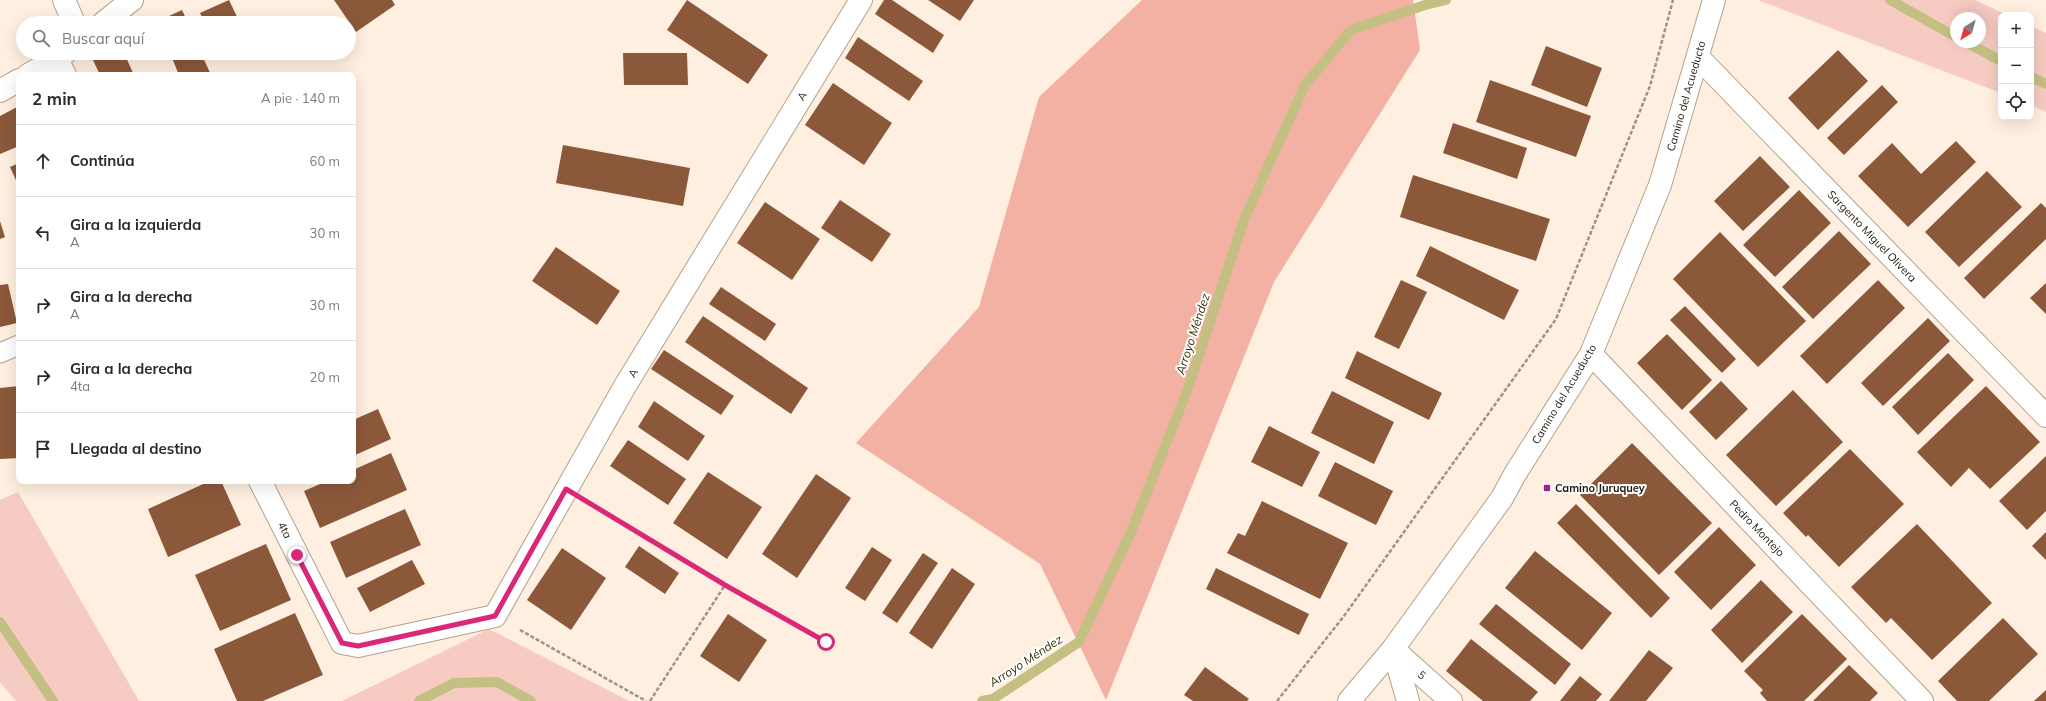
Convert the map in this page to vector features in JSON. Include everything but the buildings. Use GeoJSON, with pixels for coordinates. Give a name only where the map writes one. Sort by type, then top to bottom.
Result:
{"type":"FeatureCollection","features":[{"type":"Feature","properties":{"kind":"street"},"geometry":{"type":"LineString","coordinates":[[64,0],[71,16]]}},
{"type":"Feature","properties":{"kind":"street"},"geometry":{"type":"LineString","coordinates":[[112,16],[132,0]]}},
{"type":"Feature","properties":{"kind":"street","name":"A"},"geometry":{"type":"LineString","coordinates":[[495,616],[625,386],[861,0]]}},
{"type":"Feature","properties":{"kind":"street","name":"Camino del Acueducto"},"geometry":{"type":"LineString","coordinates":[[1349,701],[1393,649],[1502,498],[1515,474],[1591,354],[1660,185],[1714,0]]}},
{"type":"Feature","properties":{"kind":"street","name":"Sargento Miguel Olivera"},"geometry":{"type":"LineString","coordinates":[[1698,57],[2046,416]]}},
{"type":"Feature","properties":{"kind":"street"},"geometry":{"type":"LineString","coordinates":[[36,72],[62,62]]}},
{"type":"Feature","properties":{"kind":"street"},"geometry":{"type":"LineString","coordinates":[[0,91],[16,82]]}},
{"type":"Feature","properties":{"kind":"street","name":"Pedro Montejo"},"geometry":{"type":"LineString","coordinates":[[1591,354],[1922,701]]}},
{"type":"Feature","properties":{"kind":"street","name":"4ta"},"geometry":{"type":"LineString","coordinates":[[262,484],[342,643],[358,646],[495,616]]}},
{"type":"Feature","properties":{"kind":"street"},"geometry":{"type":"LineString","coordinates":[[1393,649],[1408,701]]}},
{"type":"Feature","properties":{"kind":"street","name":"5"},"geometry":{"type":"LineString","coordinates":[[1393,649],[1451,701]]}},
{"type":"Feature","properties":{"kind":"lane"},"geometry":{"type":"LineString","coordinates":[[0,353],[16,346]]}},
{"type":"Feature","properties":{"kind":"path"},"geometry":{"type":"LineString","coordinates":[[1277,701],[1344,616],[1556,319],[1650,86],[1673,0]]}},
{"type":"Feature","properties":{"kind":"path"},"geometry":{"type":"LineString","coordinates":[[566,489],[725,585],[826,642]]}},
{"type":"Feature","properties":{"kind":"path"},"geometry":{"type":"LineString","coordinates":[[650,701],[725,585]]}},
{"type":"Feature","properties":{"kind":"path"},"geometry":{"type":"LineString","coordinates":[[495,616],[646,701]]}},
{"type":"Feature","properties":{"kind":"shaded area"},"geometry":{"type":"Polygon","coordinates":[[[1142,0],[1413,0],[1420,50],[1274,282],[1106,700],[1040,564],[856,443],[979,307],[1039,97],[1142,0]]]}},
{"type":"Feature","properties":{"kind":"shaded area"},"geometry":{"type":"Polygon","coordinates":[[[1758,0],[1975,0],[2001,12],[1998,12],[1998,92],[1758,0]]]}},
{"type":"Feature","properties":{"kind":"shaded area"},"geometry":{"type":"Polygon","coordinates":[[[2034,27],[2046,33],[2046,112],[2034,106],[2034,27]]]}},
{"type":"Feature","properties":{"kind":"shaded area"},"geometry":{"type":"Polygon","coordinates":[[[18,492],[139,701],[16,701],[0,682],[0,500],[18,492]]]}},
{"type":"Feature","properties":{"kind":"shaded area"},"geometry":{"type":"Polygon","coordinates":[[[489,629],[629,701],[342,701],[489,629]]]}},
{"type":"Feature","properties":{"kind":"waterway","name":"Arroyo Méndez"},"geometry":{"type":"LineString","coordinates":[[982,701],[993,699],[1079,642],[1131,532],[1187,391],[1245,217],[1305,85],[1351,30],[1425,5],[1446,0]]}},
{"type":"Feature","properties":{"kind":"waterway","name":"Arroyo Méndez"},"geometry":{"type":"LineString","coordinates":[[1890,0],[1950,34]]}},
{"type":"Feature","properties":{"kind":"waterway","name":"Arroyo Méndez"},"geometry":{"type":"LineString","coordinates":[[1977,48],[1998,59]]}},
{"type":"Feature","properties":{"kind":"waterway","name":"Arroyo Méndez"},"geometry":{"type":"LineString","coordinates":[[2034,78],[2046,84]]}},
{"type":"Feature","properties":{"kind":"waterway","name":"Arroyo Méndez"},"geometry":{"type":"LineString","coordinates":[[0,622],[53,701]]}},
{"type":"Feature","properties":{"kind":"waterway","name":"Arroyo Méndez"},"geometry":{"type":"LineString","coordinates":[[419,701],[454,683],[497,682],[531,701]]}},
{"type":"Feature","properties":{"kind":"place","name":"Camino Juruquey"},"geometry":{"type":"Point","coordinates":[1547,488]}},
{"type":"Feature","properties":{"kind":"route"},"geometry":{"type":"LineString","coordinates":[[297,555],[342,643],[358,646],[495,616],[566,489],[725,585],[826,642]]}}]}
